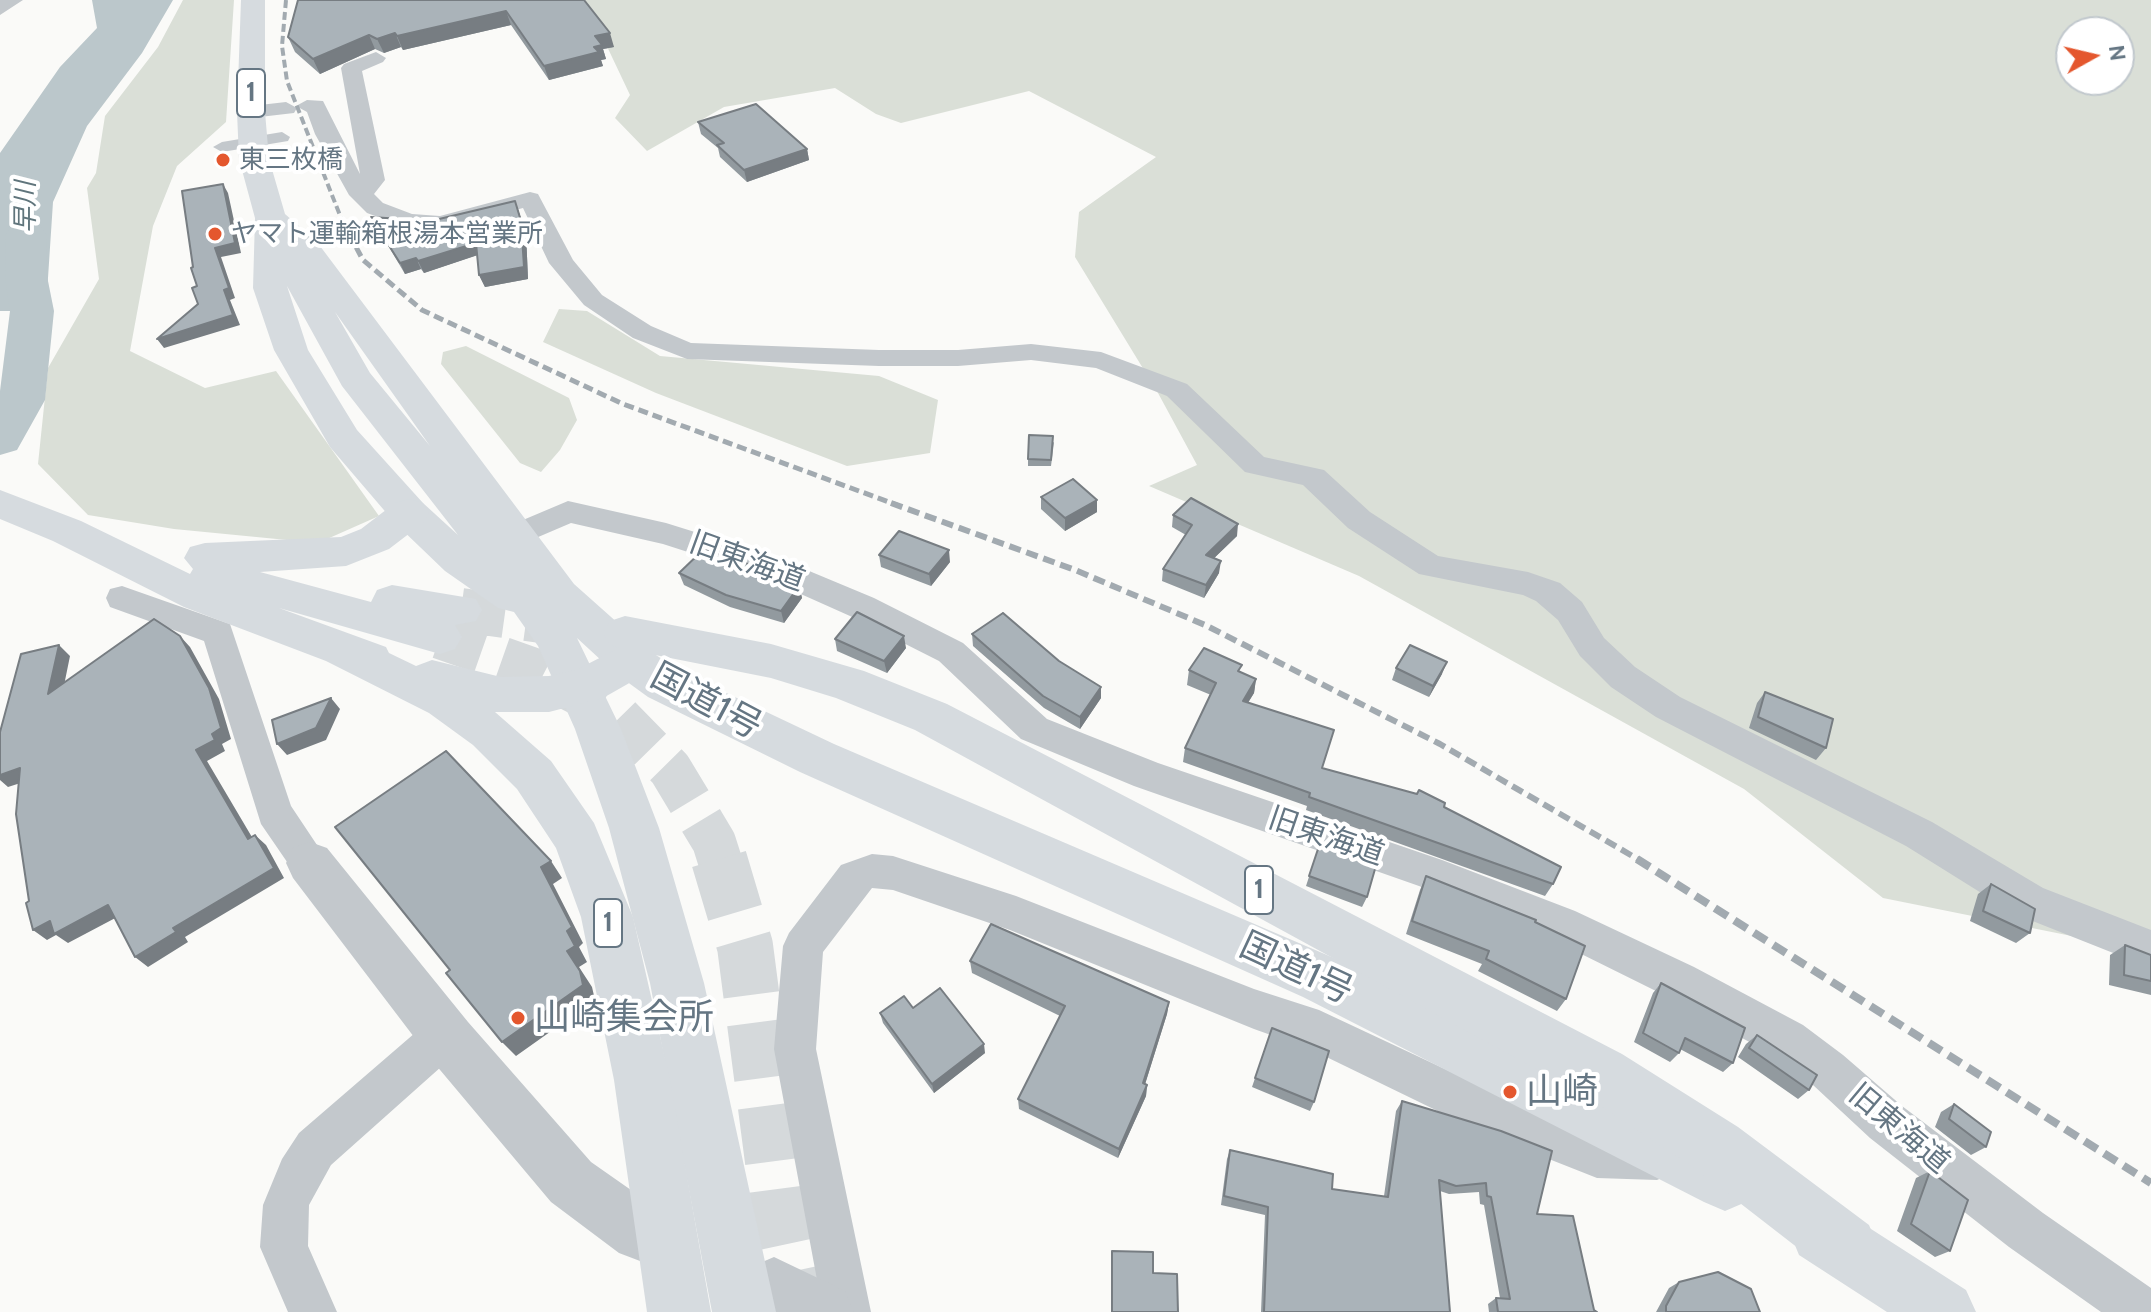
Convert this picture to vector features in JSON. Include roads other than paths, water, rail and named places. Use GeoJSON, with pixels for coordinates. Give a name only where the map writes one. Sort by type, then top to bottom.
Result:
{"type":"FeatureCollection","features":[{"type":"Feature","properties":{"kind":"highway","name":"国道1号"},"geometry":{"type":"LineString","coordinates":[[253,0],[251,112],[254,159],[271,218],[270,288],[291,350],[343,438],[409,513],[460,560],[561,629],[628,647]]}},
{"type":"Feature","properties":{"kind":"highway","name":"国道1号"},"geometry":{"type":"LineString","coordinates":[[271,218],[306,249],[559,595],[628,647],[664,684],[725,716],[1322,979],[1681,1158],[1847,1247],[1944,1312]]}},
{"type":"Feature","properties":{"kind":"highway","name":"1"},"geometry":{"type":"LineString","coordinates":[[271,218],[306,294],[355,378],[487,543],[556,638],[598,729],[634,828],[677,983],[781,1304]]}},
{"type":"Feature","properties":{"kind":"highway","name":"1"},"geometry":{"type":"LineString","coordinates":[[0,504],[67,531],[199,596],[343,651],[461,687],[501,695],[549,694],[587,685],[628,647],[771,661],[848,684],[931,717],[1602,1074],[1717,1148],[1847,1247]]}},
{"type":"Feature","properties":{"kind":"highway","name":"1"},"geometry":{"type":"LineString","coordinates":[[163,557],[248,558],[346,551],[375,539],[409,513]]}},
{"type":"Feature","properties":{"kind":"highway","name":"1"},"geometry":{"type":"LineString","coordinates":[[67,531],[274,591],[451,623]]}},
{"type":"Feature","properties":{"kind":"highway","name":"1"},"geometry":{"type":"LineString","coordinates":[[343,651],[445,700],[489,732],[534,775],[577,838],[607,917],[642,1080],[679,1312]]}},
{"type":"Feature","properties":{"kind":"street"},"geometry":{"type":"LineString","coordinates":[[0,9],[13,0]]}},
{"type":"Feature","properties":{"kind":"street"},"geometry":{"type":"LineString","coordinates":[[361,195],[373,180],[351,68],[376,58]]}},
{"type":"Feature","properties":{"kind":"street"},"geometry":{"type":"LineString","coordinates":[[251,112],[315,106],[326,134],[361,195],[375,208],[408,221],[440,223],[530,199],[562,263],[593,300],[642,332],[687,351],[879,358],[958,358],[1031,352],[1101,360],[1177,390],[1255,465],[1313,477],[1359,520],[1430,566],[1528,584],[1548,592],[1570,611],[1592,647],[1623,677],[1668,707],[1919,834],[2029,901],[2151,949]]}},
{"type":"Feature","properties":{"kind":"street"},"geometry":{"type":"LineString","coordinates":[[222,147],[282,137]]}},
{"type":"Feature","properties":{"kind":"street","name":"旧東海道"},"geometry":{"type":"LineString","coordinates":[[460,560],[568,512],[666,534],[767,566],[862,607],[951,652],[1034,729],[1147,775],[1428,872],[1561,924],[1679,981],[1788,1040],[1828,1070],[1886,1122],[2014,1221],[2143,1312]]}},
{"type":"Feature","properties":{"kind":"street"},"geometry":{"type":"LineString","coordinates":[[122,598],[218,633],[274,813],[445,1035],[571,1182],[640,1232]]}},
{"type":"Feature","properties":{"kind":"street"},"geometry":{"type":"LineString","coordinates":[[847,1312],[795,1049],[803,946],[855,877],[872,871],[893,873],[1016,914],[1254,1009],[1319,1031],[1499,1117],[1597,1155],[1681,1158]]}},
{"type":"Feature","properties":{"kind":"street"},"geometry":{"type":"LineString","coordinates":[[313,1312],[284,1247],[286,1205],[298,1175],[315,1149],[445,1035]]}},
{"type":"Feature","properties":{"kind":"water"},"geometry":{"type":"Polygon","coordinates":[[[92,0],[173,0],[142,53],[87,126],[53,202],[47,293],[32,311],[0,311],[0,153],[60,67],[97,28],[92,0]]]}},
{"type":"Feature","properties":{"kind":"waterway","name":"早川"},"geometry":{"type":"LineString","coordinates":[[0,439],[22,400],[32,311],[26,276],[26,234]]}},
{"type":"Feature","properties":{"kind":"tunnel"},"geometry":{"type":"LineString","coordinates":[[461,610],[577,626]]}},
{"type":"Feature","properties":{"kind":"tunnel"},"geometry":{"type":"LineString","coordinates":[[440,637],[534,670],[613,711],[670,769],[714,842],[720,861]]}},
{"type":"Feature","properties":{"kind":"tunnel"},"geometry":{"type":"LineString","coordinates":[[719,859],[745,946],[783,1238],[799,1312]]}},
{"type":"Feature","properties":{"kind":"railway"},"geometry":{"type":"LineString","coordinates":[[286,0],[282,46],[287,81],[343,222]]}},
{"type":"Feature","properties":{"kind":"railway"},"geometry":{"type":"LineString","coordinates":[[343,222],[363,260],[422,310],[623,404],[897,505]]}},
{"type":"Feature","properties":{"kind":"railway"},"geometry":{"type":"LineString","coordinates":[[891,503],[1075,570],[1205,625],[1440,744],[1641,861]]}},
{"type":"Feature","properties":{"kind":"railway"},"geometry":{"type":"LineString","coordinates":[[1637,859],[2151,1183]]}},
{"type":"Feature","properties":{"kind":"place","name":"東三枚橋"},"geometry":{"type":"Point","coordinates":[223,160]}},
{"type":"Feature","properties":{"kind":"place","name":"ヤマト運輸箱根湯本営業所"},"geometry":{"type":"Point","coordinates":[215,234]}},
{"type":"Feature","properties":{"kind":"place","name":"山崎集会所"},"geometry":{"type":"Point","coordinates":[518,1018]}},
{"type":"Feature","properties":{"kind":"place","name":"山崎"},"geometry":{"type":"Point","coordinates":[1510,1092]}}]}
